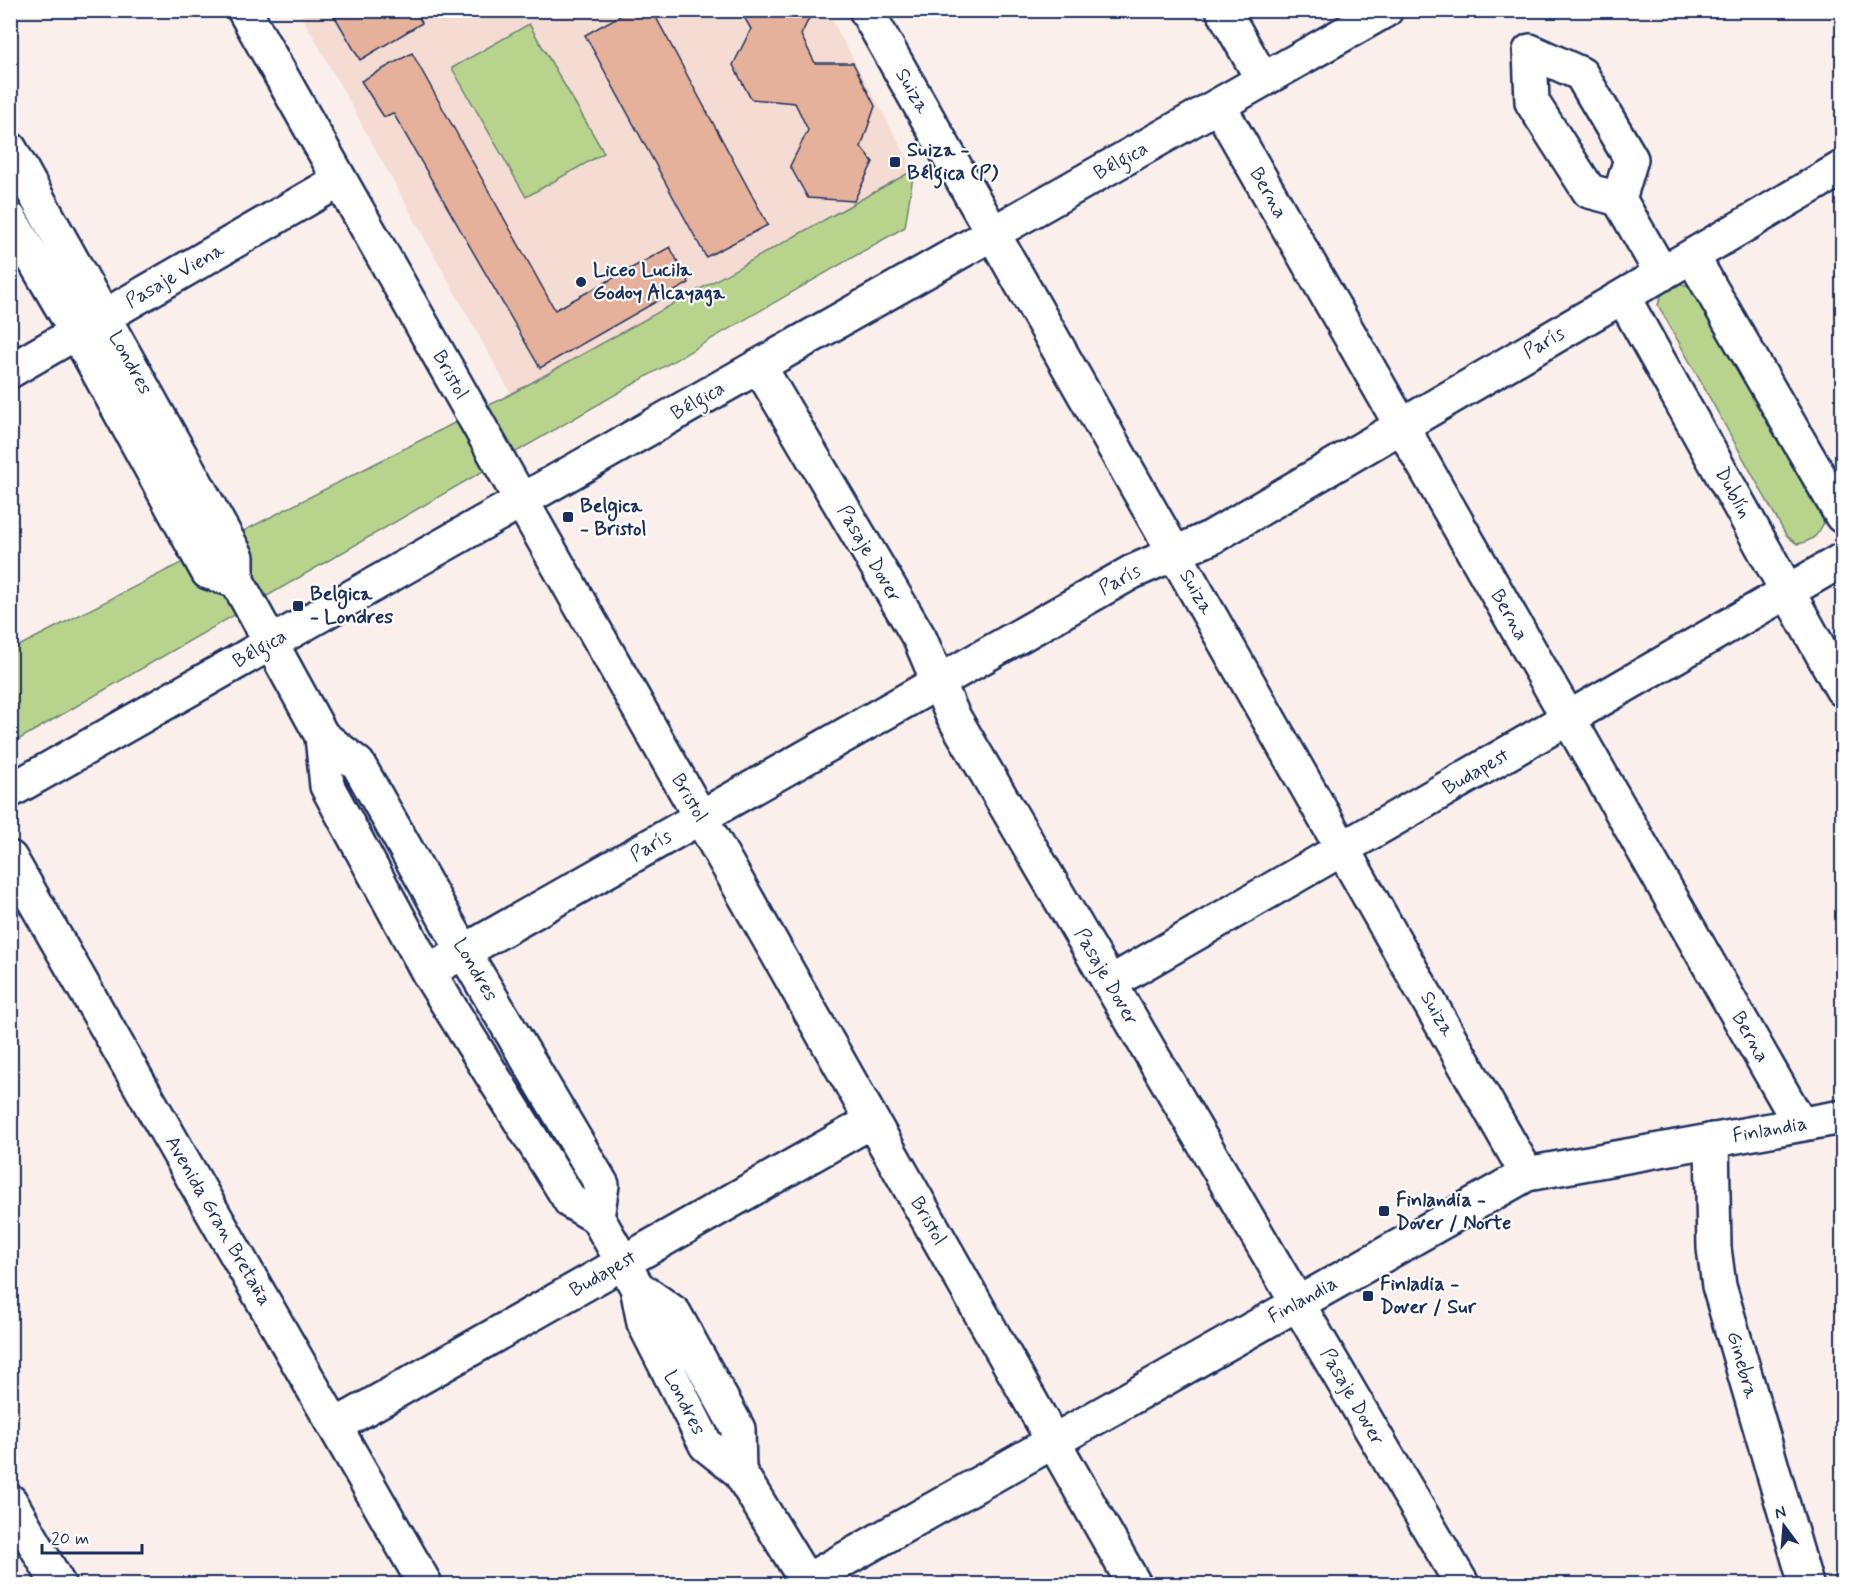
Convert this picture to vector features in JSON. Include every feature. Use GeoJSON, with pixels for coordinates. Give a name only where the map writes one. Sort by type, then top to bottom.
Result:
{"type":"FeatureCollection","features":[{"type":"Feature","properties":{"kind":"street","name":"Bristol"},"geometry":{"type":"LineString","coordinates":[[244,10],[1134,1584]]}},
{"type":"Feature","properties":{"kind":"street","name":"Suiza"},"geometry":{"type":"LineString","coordinates":[[866,10],[1527,1174]]}},
{"type":"Feature","properties":{"kind":"street"},"geometry":{"type":"LineString","coordinates":[[1223,10],[1263,80]]}},
{"type":"Feature","properties":{"kind":"street","name":"Bélgica"},"geometry":{"type":"LineString","coordinates":[[10,791],[1386,10]]}},
{"type":"Feature","properties":{"kind":"street","name":"Berna"},"geometry":{"type":"LineString","coordinates":[[1219,106],[1800,1124]]}},
{"type":"Feature","properties":{"kind":"street","name":"Londres"},"geometry":{"type":"LineString","coordinates":[[10,149],[237,557],[237,581],[322,736],[327,786],[428,972],[571,1202],[597,1217],[630,1275],[674,1312],[738,1430],[739,1471],[807,1584]]}},
{"type":"Feature","properties":{"kind":"street","name":"París"},"geometry":{"type":"LineString","coordinates":[[428,972],[1132,572],[1212,537],[1842,168]]}},
{"type":"Feature","properties":{"kind":"street","name":"Pasaje Viena"},"geometry":{"type":"LineString","coordinates":[[10,371],[340,180]]}},
{"type":"Feature","properties":{"kind":"street"},"geometry":{"type":"LineString","coordinates":[[1619,199],[1662,274]]}},
{"type":"Feature","properties":{"kind":"street","name":"Londres"},"geometry":{"type":"LineString","coordinates":[[10,219],[208,572],[237,581]]}},
{"type":"Feature","properties":{"kind":"street"},"geometry":{"type":"LineString","coordinates":[[1692,256],[1842,516]]}},
{"type":"Feature","properties":{"kind":"street","name":"Dublín"},"geometry":{"type":"LineString","coordinates":[[1623,297],[1842,689]]}},
{"type":"Feature","properties":{"kind":"street","name":"Pasaje Dover"},"geometry":{"type":"LineString","coordinates":[[759,366],[920,639],[952,714],[1462,1584]]}},
{"type":"Feature","properties":{"kind":"street","name":"Budapest"},"geometry":{"type":"LineString","coordinates":[[1110,983],[1842,560]]}},
{"type":"Feature","properties":{"kind":"street","name":"Londres"},"geometry":{"type":"LineString","coordinates":[[322,736],[358,764],[464,952],[602,1185],[597,1217]]}},
{"type":"Feature","properties":{"kind":"street","name":"Avenida Gran Bretaña"},"geometry":{"type":"LineString","coordinates":[[11,858],[425,1584]]}},
{"type":"Feature","properties":{"kind":"street","name":"Finlandia"},"geometry":{"type":"LineString","coordinates":[[807,1584],[1053,1441],[1527,1174],[1842,1117]]}},
{"type":"Feature","properties":{"kind":"street","name":"Budapest"},"geometry":{"type":"LineString","coordinates":[[335,1426],[630,1275],[872,1122]]}},
{"type":"Feature","properties":{"kind":"street","name":"Ginebra"},"geometry":{"type":"LineString","coordinates":[[1712,1140],[1714,1248],[1719,1286],[1806,1584]]}},
{"type":"Feature","properties":{"kind":"street"},"geometry":{"type":"LineString","coordinates":[[10,1502],[58,1584]]}},
{"type":"Feature","properties":{"kind":"shaded area","name":"Liceo Lucila Godoy Alcayaga"},"geometry":{"type":"Polygon","coordinates":[[[299,11],[827,11],[914,170],[511,394],[299,11]]]}},
{"type":"Feature","properties":{"kind":"green space"},"geometry":{"type":"Polygon","coordinates":[[[529,24],[604,153],[526,197],[452,68],[529,24]]]}},
{"type":"Feature","properties":{"kind":"green space"},"geometry":{"type":"Polygon","coordinates":[[[914,170],[905,227],[11,744],[11,650],[511,394],[914,170]]]}},
{"type":"Feature","properties":{"kind":"green space"},"geometry":{"type":"Polygon","coordinates":[[[1672,282],[1690,286],[1824,522],[1811,539],[1797,544],[1786,535],[1658,305],[1663,291],[1672,282]]]}},
{"type":"Feature","properties":{"kind":"building"},"geometry":{"type":"Polygon","coordinates":[[[331,10],[415,10],[422,23],[360,60],[331,10]]]}},
{"type":"Feature","properties":{"kind":"building"},"geometry":{"type":"Polygon","coordinates":[[[630,10],[652,10],[768,225],[706,257],[585,35],[630,10]]]}},
{"type":"Feature","properties":{"kind":"building"},"geometry":{"type":"Polygon","coordinates":[[[740,10],[813,10],[801,35],[815,63],[853,63],[875,106],[861,147],[873,162],[854,201],[808,198],[790,166],[808,130],[795,103],[751,99],[733,65],[751,29],[740,10]]]}},
{"type":"Feature","properties":{"kind":"building"},"geometry":{"type":"Polygon","coordinates":[[[412,53],[555,310],[670,247],[689,283],[540,368],[393,113],[384,117],[361,81],[412,53]]]}},
{"type":"Feature","properties":{"kind":"place","name":"Suiza - Bélgica (P)"},"geometry":{"type":"Point","coordinates":[895,162]}},
{"type":"Feature","properties":{"kind":"place","name":"Liceo Lucila Godoy Alcayaga"},"geometry":{"type":"Point","coordinates":[581,282]}},
{"type":"Feature","properties":{"kind":"place","name":"Belgica - Bristol"},"geometry":{"type":"Point","coordinates":[568,517]}},
{"type":"Feature","properties":{"kind":"place","name":"Belgica - Londres"},"geometry":{"type":"Point","coordinates":[298,606]}},
{"type":"Feature","properties":{"kind":"place","name":"Finlandia - Dover / Norte"},"geometry":{"type":"Point","coordinates":[1384,1211]}},
{"type":"Feature","properties":{"kind":"place","name":"Finladia - Dover / Sur"},"geometry":{"type":"Point","coordinates":[1368,1296]}}]}
